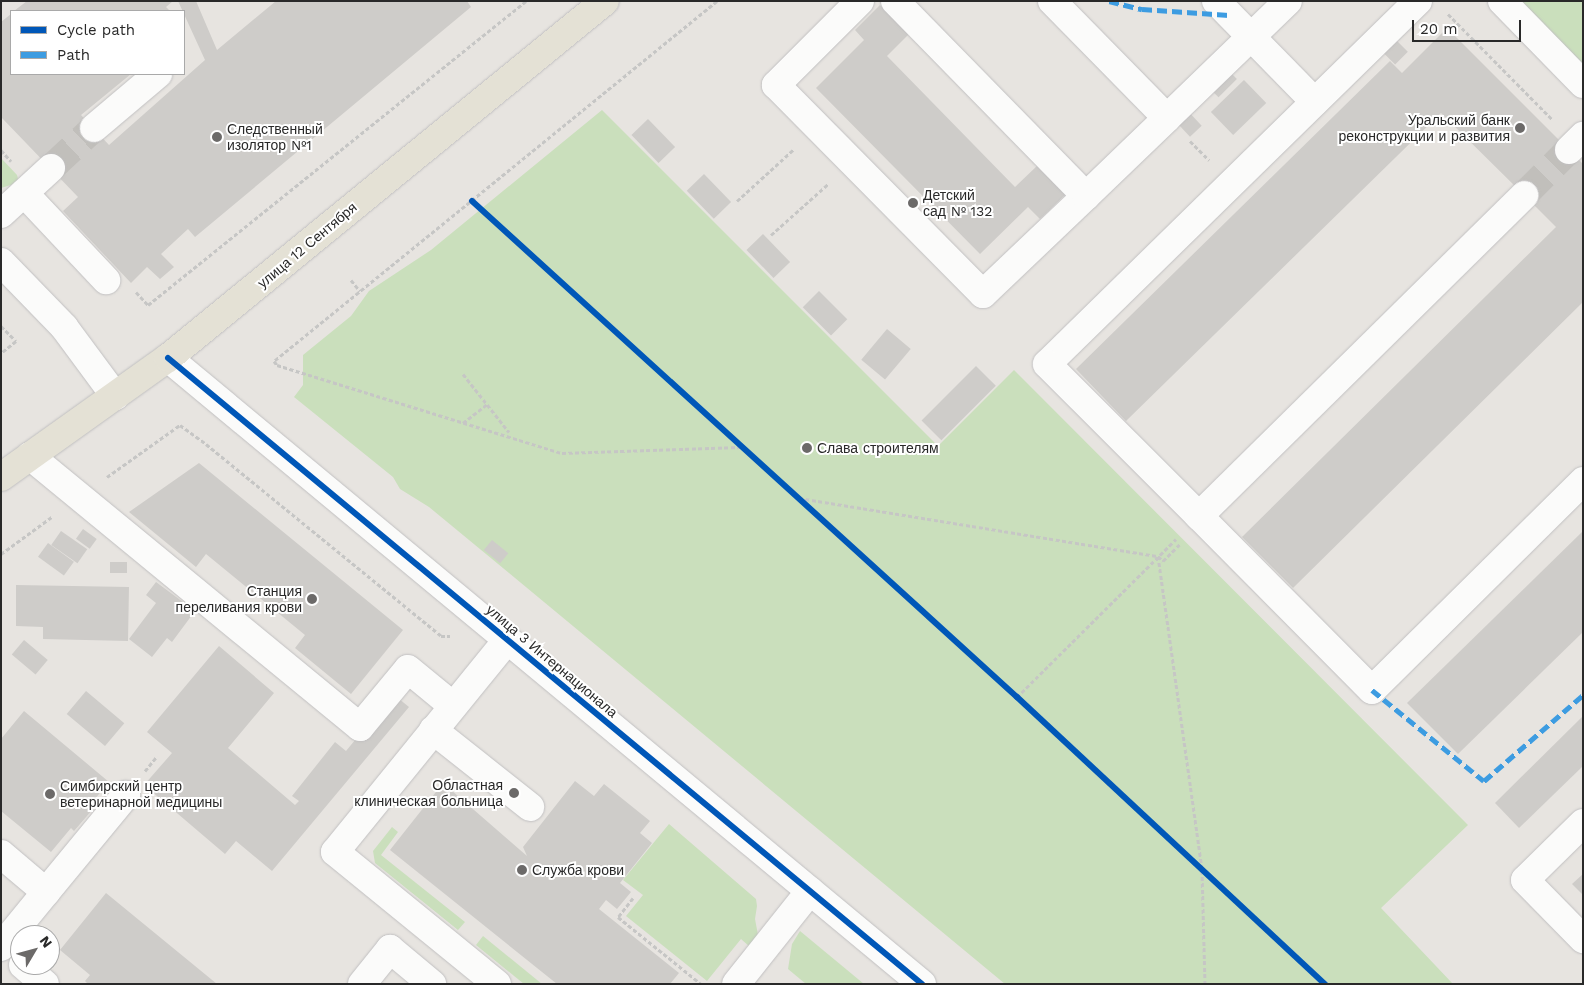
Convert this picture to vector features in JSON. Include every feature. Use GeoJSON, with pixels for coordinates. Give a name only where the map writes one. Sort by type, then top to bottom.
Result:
{"type":"FeatureCollection","features":[{"type":"Feature","properties":{"kind":"main road","name":"улица 12 Сентября"},"geometry":{"type":"LineString","coordinates":[[1,477],[168,358],[604,1]]}},
{"type":"Feature","properties":{"kind":"street"},"geometry":{"type":"LineString","coordinates":[[860,1],[776,85],[984,294],[1288,1]]}},
{"type":"Feature","properties":{"kind":"street"},"geometry":{"type":"LineString","coordinates":[[895,1],[1086,196]]}},
{"type":"Feature","properties":{"kind":"street"},"geometry":{"type":"LineString","coordinates":[[1052,1],[1167,118]]}},
{"type":"Feature","properties":{"kind":"street"},"geometry":{"type":"LineString","coordinates":[[1216,1],[1315,102]]}},
{"type":"Feature","properties":{"kind":"street"},"geometry":{"type":"LineString","coordinates":[[1502,1],[1583,84]]}},
{"type":"Feature","properties":{"kind":"street"},"geometry":{"type":"LineString","coordinates":[[1430,5],[1315,102],[1047,364],[1372,690],[1583,481]]}},
{"type":"Feature","properties":{"kind":"street"},"geometry":{"type":"LineString","coordinates":[[94,128],[157,75]]}},
{"type":"Feature","properties":{"kind":"street"},"geometry":{"type":"LineString","coordinates":[[1,214],[51,168]]}},
{"type":"Feature","properties":{"kind":"street"},"geometry":{"type":"LineString","coordinates":[[24,193],[106,280]]}},
{"type":"Feature","properties":{"kind":"street"},"geometry":{"type":"LineString","coordinates":[[1199,516],[1524,195]]}},
{"type":"Feature","properties":{"kind":"street"},"geometry":{"type":"LineString","coordinates":[[1,262],[64,328],[115,396]]}},
{"type":"Feature","properties":{"kind":"street","name":"улица 3 Интернационала"},"geometry":{"type":"LineString","coordinates":[[168,358],[922,984]]}},
{"type":"Feature","properties":{"kind":"street"},"geometry":{"type":"LineString","coordinates":[[30,456],[360,727],[408,670],[453,706]]}},
{"type":"Feature","properties":{"kind":"street"},"geometry":{"type":"LineString","coordinates":[[497,984],[335,852],[507,640]]}},
{"type":"Feature","properties":{"kind":"street"},"geometry":{"type":"LineString","coordinates":[[433,730],[530,807]]}},
{"type":"Feature","properties":{"kind":"street"},"geometry":{"type":"LineString","coordinates":[[1,947],[126,795]]}},
{"type":"Feature","properties":{"kind":"street"},"geometry":{"type":"LineString","coordinates":[[1583,823],[1524,880],[1583,939]]}},
{"type":"Feature","properties":{"kind":"street"},"geometry":{"type":"LineString","coordinates":[[1,854],[46,892]]}},
{"type":"Feature","properties":{"kind":"street"},"geometry":{"type":"LineString","coordinates":[[736,984],[810,891]]}},
{"type":"Feature","properties":{"kind":"street"},"geometry":{"type":"LineString","coordinates":[[362,984],[390,949],[432,984]]}},
{"type":"Feature","properties":{"kind":"street"},"geometry":{"type":"LineString","coordinates":[[34,975],[45,984]]}},
{"type":"Feature","properties":{"kind":"path"},"geometry":{"type":"LineString","coordinates":[[148,305],[526,1]]}},
{"type":"Feature","properties":{"kind":"path"},"geometry":{"type":"LineString","coordinates":[[717,1],[274,361],[277,365],[562,453],[740,447]]}},
{"type":"Feature","properties":{"kind":"path"},"geometry":{"type":"LineString","coordinates":[[1430,5],[1576,143]]}},
{"type":"Feature","properties":{"kind":"path"},"geometry":{"type":"LineString","coordinates":[[737,201],[818,127]]}},
{"type":"Feature","properties":{"kind":"path"},"geometry":{"type":"LineString","coordinates":[[771,235],[852,161]]}},
{"type":"Feature","properties":{"kind":"path"},"geometry":{"type":"LineString","coordinates":[[472,201],[740,447],[1017,697],[1325,984]]}},
{"type":"Feature","properties":{"kind":"path"},"geometry":{"type":"LineString","coordinates":[[351,280],[360,291]]}},
{"type":"Feature","properties":{"kind":"path"},"geometry":{"type":"LineString","coordinates":[[1,326],[16,340],[1,353]]}},
{"type":"Feature","properties":{"kind":"path"},"geometry":{"type":"LineString","coordinates":[[463,374],[509,432]]}},
{"type":"Feature","properties":{"kind":"path"},"geometry":{"type":"LineString","coordinates":[[463,423],[487,404]]}},
{"type":"Feature","properties":{"kind":"path"},"geometry":{"type":"LineString","coordinates":[[798,498],[1158,556]]}},
{"type":"Feature","properties":{"kind":"path"},"geometry":{"type":"LineString","coordinates":[[1017,697],[1158,556]]}},
{"type":"Feature","properties":{"kind":"path"},"geometry":{"type":"LineString","coordinates":[[1158,556],[1202,870],[1205,984]]}},
{"type":"Feature","properties":{"kind":"path"},"geometry":{"type":"LineString","coordinates":[[633,898],[618,917],[701,984]]}},
{"type":"Feature","properties":{"kind":"green space"},"geometry":{"type":"Polygon","coordinates":[[[1515,1],[1583,1],[1583,70],[1515,1]]]}},
{"type":"Feature","properties":{"kind":"green space"},"geometry":{"type":"Polygon","coordinates":[[[602,110],[938,446],[1014,370],[1468,825],[1381,908],[1453,984],[1005,984],[429,507],[400,489],[393,477],[294,397],[303,385],[303,355],[351,316],[369,291],[431,250],[602,110]]]}},
{"type":"Feature","properties":{"kind":"green space"},"geometry":{"type":"Polygon","coordinates":[[[1,158],[17,175],[18,179],[14,184],[1,188],[1,158]]]}},
{"type":"Feature","properties":{"kind":"green space"},"geometry":{"type":"Polygon","coordinates":[[[669,824],[756,899],[755,919],[758,935],[750,947],[741,939],[707,981],[626,916],[643,895],[623,880],[669,824]]]}},
{"type":"Feature","properties":{"kind":"green space"},"geometry":{"type":"Polygon","coordinates":[[[392,827],[398,832],[381,855],[465,922],[458,930],[375,863],[373,851],[392,827]]]}},
{"type":"Feature","properties":{"kind":"green space"},"geometry":{"type":"Polygon","coordinates":[[[800,931],[864,984],[806,984],[788,969],[792,944],[800,931]]]}},
{"type":"Feature","properties":{"kind":"green space"},"geometry":{"type":"Polygon","coordinates":[[[483,936],[542,984],[524,984],[476,945],[483,936]]]}},
{"type":"Feature","properties":{"kind":"building"},"geometry":{"type":"Polygon","coordinates":[[[27,1],[173,1],[166,7],[169,10],[15,10],[27,1]]]}},
{"type":"Feature","properties":{"kind":"building","name":"Следственный изолятор №1"},"geometry":{"type":"Polygon","coordinates":[[[178,1],[196,1],[217,50],[276,1],[467,1],[471,7],[195,237],[188,229],[161,254],[174,267],[160,279],[147,267],[131,283],[63,211],[78,197],[1,117],[1,22],[10,15],[10,75],[130,75],[81,115],[109,145],[205,60],[185,16],[185,10],[182,10],[178,1]]]}},
{"type":"Feature","properties":{"kind":"building"},"geometry":{"type":"Polygon","coordinates":[[[880,5],[909,34],[887,56],[1015,187],[1038,165],[1067,193],[1040,219],[1028,207],[980,254],[816,88],[864,40],[855,30],[880,5]]]}},
{"type":"Feature","properties":{"kind":"building"},"geometry":{"type":"Polygon","coordinates":[[[1447,28],[1583,164],[1583,302],[1293,588],[1242,537],[1556,227],[1441,113],[1126,421],[1076,369],[1390,61],[1402,73],[1447,28]]]}},
{"type":"Feature","properties":{"kind":"building"},"geometry":{"type":"Polygon","coordinates":[[[1393,37],[1408,52],[1395,65],[1380,50],[1393,37]]]}},
{"type":"Feature","properties":{"kind":"building"},"geometry":{"type":"Polygon","coordinates":[[[1227,69],[1237,79],[1219,97],[1209,87],[1227,69]]]}},
{"type":"Feature","properties":{"kind":"building"},"geometry":{"type":"Polygon","coordinates":[[[1244,80],[1266,103],[1233,135],[1211,112],[1244,80]]]}},
{"type":"Feature","properties":{"kind":"building"},"geometry":{"type":"Polygon","coordinates":[[[1186,109],[1202,126],[1190,137],[1174,120],[1186,109]]]}},
{"type":"Feature","properties":{"kind":"building"},"geometry":{"type":"Polygon","coordinates":[[[648,119],[675,147],[659,163],[631,135],[648,119]]]}},
{"type":"Feature","properties":{"kind":"building"},"geometry":{"type":"Polygon","coordinates":[[[704,174],[731,202],[714,219],[687,191],[704,174]]]}},
{"type":"Feature","properties":{"kind":"building"},"geometry":{"type":"Polygon","coordinates":[[[763,234],[790,262],[774,278],[746,250],[763,234]]]}},
{"type":"Feature","properties":{"kind":"building"},"geometry":{"type":"Polygon","coordinates":[[[819,291],[847,319],[831,336],[803,307],[819,291]]]}},
{"type":"Feature","properties":{"kind":"building"},"geometry":{"type":"Polygon","coordinates":[[[887,329],[911,349],[885,380],[861,360],[887,329]]]}},
{"type":"Feature","properties":{"kind":"building"},"geometry":{"type":"Polygon","coordinates":[[[976,366],[996,386],[941,440],[922,420],[976,366]]]}},
{"type":"Feature","properties":{"kind":"building","name":"Станция переливания крови"},"geometry":{"type":"Polygon","coordinates":[[[199,463],[403,630],[351,694],[295,648],[305,635],[206,554],[196,567],[129,512],[199,463]]]}},
{"type":"Feature","properties":{"kind":"building"},"geometry":{"type":"Polygon","coordinates":[[[83,529],[97,539],[90,549],[76,539],[83,529]]]}},
{"type":"Feature","properties":{"kind":"building"},"geometry":{"type":"Polygon","coordinates":[[[61,531],[87,549],[77,563],[51,545],[61,531]]]}},
{"type":"Feature","properties":{"kind":"building"},"geometry":{"type":"Polygon","coordinates":[[[1583,531],[1583,632],[1458,754],[1407,703],[1583,531]]]}},
{"type":"Feature","properties":{"kind":"building"},"geometry":{"type":"Polygon","coordinates":[[[492,540],[508,553],[500,563],[484,550],[492,540]]]}},
{"type":"Feature","properties":{"kind":"building"},"geometry":{"type":"Polygon","coordinates":[[[48,543],[74,562],[64,576],[38,557],[48,543]]]}},
{"type":"Feature","properties":{"kind":"building"},"geometry":{"type":"Polygon","coordinates":[[[110,562],[127,562],[127,573],[110,573],[110,562]]]}},
{"type":"Feature","properties":{"kind":"building"},"geometry":{"type":"Polygon","coordinates":[[[156,582],[195,611],[172,642],[167,638],[152,657],[129,639],[156,603],[146,595],[156,582]]]}},
{"type":"Feature","properties":{"kind":"building"},"geometry":{"type":"Polygon","coordinates":[[[16,585],[129,587],[128,641],[43,639],[43,627],[16,626],[16,585]]]}},
{"type":"Feature","properties":{"kind":"building"},"geometry":{"type":"Polygon","coordinates":[[[24,640],[48,660],[36,674],[12,655],[24,640]]]}},
{"type":"Feature","properties":{"kind":"building"},"geometry":{"type":"Polygon","coordinates":[[[219,646],[274,693],[228,748],[295,805],[299,801],[292,796],[335,742],[346,751],[393,694],[409,707],[272,871],[236,841],[225,854],[144,785],[172,753],[147,732],[219,646]]]}},
{"type":"Feature","properties":{"kind":"building"},"geometry":{"type":"Polygon","coordinates":[[[86,691],[124,723],[105,746],[67,714],[86,691]]]}},
{"type":"Feature","properties":{"kind":"building","name":"Симбирский центр ветеринарной медицины"},"geometry":{"type":"Polygon","coordinates":[[[24,711],[109,782],[89,806],[93,809],[74,831],[71,828],[51,852],[1,811],[1,739],[24,711]]]}},
{"type":"Feature","properties":{"kind":"building"},"geometry":{"type":"Polygon","coordinates":[[[1583,716],[1583,766],[1519,828],[1495,803],[1583,716]]]}},
{"type":"Feature","properties":{"kind":"building","name":"Служба крови"},"geometry":{"type":"Polygon","coordinates":[[[575,781],[594,796],[604,784],[650,821],[640,833],[652,843],[620,883],[631,892],[617,909],[606,900],[599,909],[679,973],[670,984],[557,984],[390,850],[443,783],[527,856],[523,847],[575,781]]]}},
{"type":"Feature","properties":{"kind":"building"},"geometry":{"type":"Polygon","coordinates":[[[1583,874],[1583,895],[1572,884],[1583,874]]]}},
{"type":"Feature","properties":{"kind":"building"},"geometry":{"type":"Polygon","coordinates":[[[106,893],[217,984],[88,984],[85,981],[90,975],[60,950],[106,893]]]}},
{"type":"Feature","properties":{"kind":"tunnel"},"geometry":{"type":"LineString","coordinates":[[51,168],[94,128]]}},
{"type":"Feature","properties":{"kind":"tunnel"},"geometry":{"type":"LineString","coordinates":[[1524,195],[1569,150]]}},
{"type":"Feature","properties":{"kind":"marked path"},"geometry":{"type":"LineString","coordinates":[[1109,1],[1142,9],[1229,15]]}},
{"type":"Feature","properties":{"kind":"marked path"},"geometry":{"type":"LineString","coordinates":[[1372,690],[1484,781],[1583,695]]}},
{"type":"Feature","properties":{"kind":"cycle path"},"geometry":{"type":"LineString","coordinates":[[472,201],[1017,697],[1325,984]]}},
{"type":"Feature","properties":{"kind":"cycle path"},"geometry":{"type":"LineString","coordinates":[[168,358],[922,984]]}},
{"type":"Feature","properties":{"kind":"place","name":"Уральский банк реконструкции и развития"},"geometry":{"type":"Point","coordinates":[1520,128]}},
{"type":"Feature","properties":{"kind":"place","name":"Следственный изолятор №1"},"geometry":{"type":"Point","coordinates":[217,137]}},
{"type":"Feature","properties":{"kind":"place","name":"Детский сад № 132"},"geometry":{"type":"Point","coordinates":[913,203]}},
{"type":"Feature","properties":{"kind":"place","name":"Слава строителям"},"geometry":{"type":"Point","coordinates":[807,448]}},
{"type":"Feature","properties":{"kind":"place","name":"Станция переливания крови"},"geometry":{"type":"Point","coordinates":[312,599]}},
{"type":"Feature","properties":{"kind":"place","name":"Областная клиническая больница"},"geometry":{"type":"Point","coordinates":[514,793]}},
{"type":"Feature","properties":{"kind":"place","name":"Симбирский центр ветеринарной медицины"},"geometry":{"type":"Point","coordinates":[50,794]}},
{"type":"Feature","properties":{"kind":"place","name":"Служба крови"},"geometry":{"type":"Point","coordinates":[522,870]}}]}
